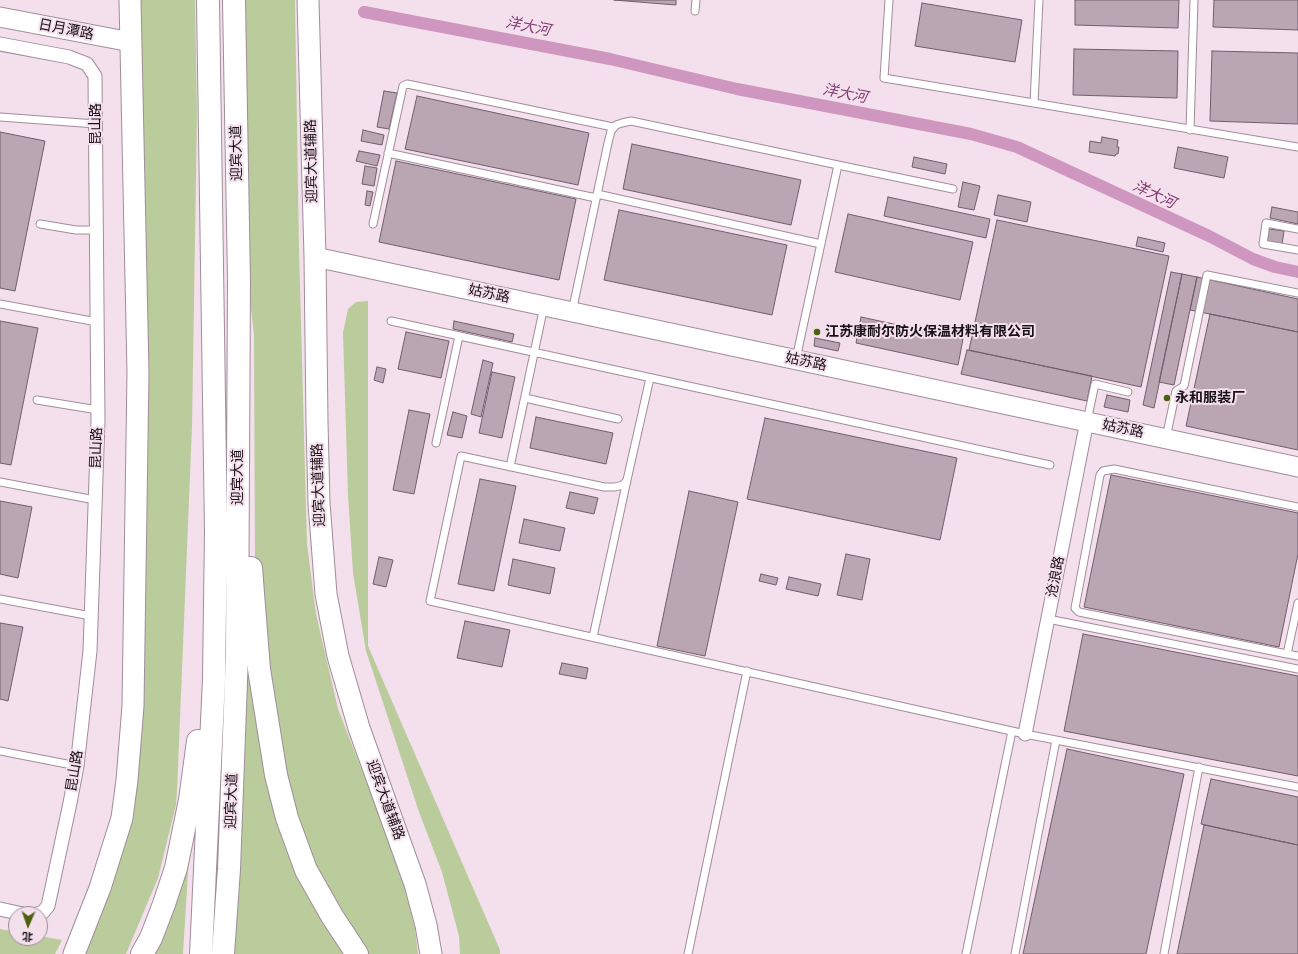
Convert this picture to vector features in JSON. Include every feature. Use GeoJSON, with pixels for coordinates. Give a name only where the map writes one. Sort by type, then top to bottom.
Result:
{"type":"FeatureCollection","features":[{"type":"Feature","properties":{"kind":"highway","name":"迎宾大道"},"geometry":{"type":"LineString","coordinates":[[201,954],[214,679],[216,531],[208,0]]}},
{"type":"Feature","properties":{"kind":"highway","name":"迎宾大道"},"geometry":{"type":"LineString","coordinates":[[224,954],[238,654],[239,281],[234,0]]}},
{"type":"Feature","properties":{"kind":"highway"},"geometry":{"type":"LineString","coordinates":[[239,281],[252,582],[259,669],[268,729],[276,775],[287,818],[306,870],[356,954]]}},
{"type":"Feature","properties":{"kind":"highway"},"geometry":{"type":"LineString","coordinates":[[142,954],[151,938],[176,868],[190,800],[202,706],[216,531]]}},
{"type":"Feature","properties":{"kind":"main road"},"geometry":{"type":"LineString","coordinates":[[74,954],[100,888],[122,818],[132,728],[136,594],[138,372],[130,0]]}},
{"type":"Feature","properties":{"kind":"main road","name":"迎宾大道辅路"},"geometry":{"type":"LineString","coordinates":[[308,0],[315,257],[319,503],[326,594],[338,656],[359,728],[415,884],[426,924],[431,954]]}},
{"type":"Feature","properties":{"kind":"street","name":"日月潭路"},"geometry":{"type":"LineString","coordinates":[[0,17],[131,42]]}},
{"type":"Feature","properties":{"kind":"street","name":"昆山路"},"geometry":{"type":"LineString","coordinates":[[0,44],[69,57],[87,64],[95,76],[98,410],[90,651],[77,766],[48,906]]}},
{"type":"Feature","properties":{"kind":"street","name":"姑苏路"},"geometry":{"type":"LineString","coordinates":[[315,257],[1298,467]]}},
{"type":"Feature","properties":{"kind":"street","name":"沧浪路"},"geometry":{"type":"LineString","coordinates":[[1025,734],[1087,421]]}},
{"type":"Feature","properties":{"kind":"lane"},"geometry":{"type":"LineString","coordinates":[[695,11],[696,0]]}},
{"type":"Feature","properties":{"kind":"lane"},"geometry":{"type":"LineString","coordinates":[[889,0],[884,78],[1298,147]]}},
{"type":"Feature","properties":{"kind":"lane"},"geometry":{"type":"LineString","coordinates":[[1034,103],[1039,0]]}},
{"type":"Feature","properties":{"kind":"lane"},"geometry":{"type":"LineString","coordinates":[[1190,130],[1194,0]]}},
{"type":"Feature","properties":{"kind":"lane"},"geometry":{"type":"LineString","coordinates":[[372,224],[401,91],[403,86],[407,84],[613,127]]}},
{"type":"Feature","properties":{"kind":"lane"},"geometry":{"type":"LineString","coordinates":[[0,117],[96,124]]}},
{"type":"Feature","properties":{"kind":"lane"},"geometry":{"type":"LineString","coordinates":[[572,312],[611,131],[613,127],[622,122],[631,122],[953,189]]}},
{"type":"Feature","properties":{"kind":"lane"},"geometry":{"type":"LineString","coordinates":[[388,153],[821,244]]}},
{"type":"Feature","properties":{"kind":"lane"},"geometry":{"type":"LineString","coordinates":[[796,359],[838,166]]}},
{"type":"Feature","properties":{"kind":"lane"},"geometry":{"type":"LineString","coordinates":[[1298,229],[1266,223],[1263,244],[1298,250]]}},
{"type":"Feature","properties":{"kind":"lane"},"geometry":{"type":"LineString","coordinates":[[40,224],[76,230],[96,230]]}},
{"type":"Feature","properties":{"kind":"lane"},"geometry":{"type":"LineString","coordinates":[[1166,438],[1176,391],[1184,386],[1207,274],[1298,293]]}},
{"type":"Feature","properties":{"kind":"lane"},"geometry":{"type":"LineString","coordinates":[[0,304],[97,322]]}},
{"type":"Feature","properties":{"kind":"lane"},"geometry":{"type":"LineString","coordinates":[[510,467],[544,306]]}},
{"type":"Feature","properties":{"kind":"lane"},"geometry":{"type":"LineString","coordinates":[[391,321],[1050,465]]}},
{"type":"Feature","properties":{"kind":"lane"},"geometry":{"type":"LineString","coordinates":[[436,443],[459,336]]}},
{"type":"Feature","properties":{"kind":"lane"},"geometry":{"type":"LineString","coordinates":[[593,637],[650,378]]}},
{"type":"Feature","properties":{"kind":"lane"},"geometry":{"type":"LineString","coordinates":[[1087,421],[1094,384],[1128,392]]}},
{"type":"Feature","properties":{"kind":"lane"},"geometry":{"type":"LineString","coordinates":[[525,398],[618,419]]}},
{"type":"Feature","properties":{"kind":"lane"},"geometry":{"type":"LineString","coordinates":[[37,400],[98,410]]}},
{"type":"Feature","properties":{"kind":"lane"},"geometry":{"type":"LineString","coordinates":[[627,480],[622,485],[615,487],[604,487],[461,456],[430,602],[748,671],[1025,734],[1298,787]]}},
{"type":"Feature","properties":{"kind":"lane"},"geometry":{"type":"LineString","coordinates":[[1298,507],[1114,469],[1103,471],[1100,476],[1075,608],[1079,612],[1298,656]]}},
{"type":"Feature","properties":{"kind":"lane"},"geometry":{"type":"LineString","coordinates":[[0,482],[95,500]]}},
{"type":"Feature","properties":{"kind":"lane"},"geometry":{"type":"LineString","coordinates":[[0,599],[91,616]]}},
{"type":"Feature","properties":{"kind":"lane"},"geometry":{"type":"LineString","coordinates":[[1287,654],[1298,603]]}},
{"type":"Feature","properties":{"kind":"lane"},"geometry":{"type":"LineString","coordinates":[[1048,619],[1298,669]]}},
{"type":"Feature","properties":{"kind":"lane"},"geometry":{"type":"LineString","coordinates":[[688,954],[748,671]]}},
{"type":"Feature","properties":{"kind":"lane"},"geometry":{"type":"LineString","coordinates":[[966,954],[1012,731]]}},
{"type":"Feature","properties":{"kind":"lane"},"geometry":{"type":"LineString","coordinates":[[1015,954],[1056,740]]}},
{"type":"Feature","properties":{"kind":"lane"},"geometry":{"type":"LineString","coordinates":[[0,751],[77,766]]}},
{"type":"Feature","properties":{"kind":"lane"},"geometry":{"type":"LineString","coordinates":[[1164,954],[1199,768]]}},
{"type":"Feature","properties":{"kind":"green space"},"geometry":{"type":"Polygon","coordinates":[[[136,0],[195,0],[197,114],[192,427],[177,791],[176,805],[158,878],[126,954],[80,954],[125,832],[136,0]]]}},
{"type":"Feature","properties":{"kind":"green space"},"geometry":{"type":"Polygon","coordinates":[[[242,0],[295,0],[299,249],[307,544],[316,614],[338,709],[386,832],[403,881],[415,928],[418,954],[227,954],[246,654],[255,570],[254,335],[248,282],[242,0]]]}},
{"type":"Feature","properties":{"kind":"green space"},"geometry":{"type":"Polygon","coordinates":[[[368,301],[368,646],[500,950],[500,954],[460,954],[459,936],[442,872],[419,812],[366,651],[353,573],[348,495],[343,333],[348,309],[356,302],[368,301]]]}},
{"type":"Feature","properties":{"kind":"green space"},"geometry":{"type":"Polygon","coordinates":[[[190,840],[183,954],[146,954],[190,840]]]}},
{"type":"Feature","properties":{"kind":"green space"},"geometry":{"type":"Polygon","coordinates":[[[0,929],[8,930],[8,946],[48,946],[48,937],[62,940],[55,954],[0,954],[0,929]]]}},
{"type":"Feature","properties":{"kind":"building"},"geometry":{"type":"Polygon","coordinates":[[[614,0],[676,0],[676,5],[614,0]]]}},
{"type":"Feature","properties":{"kind":"building"},"geometry":{"type":"Polygon","coordinates":[[[1075,0],[1179,0],[1178,28],[1075,25],[1075,0]]]}},
{"type":"Feature","properties":{"kind":"building"},"geometry":{"type":"Polygon","coordinates":[[[1214,0],[1298,0],[1298,30],[1213,27],[1214,0]]]}},
{"type":"Feature","properties":{"kind":"building"},"geometry":{"type":"Polygon","coordinates":[[[922,3],[1022,20],[1015,62],[915,46],[922,3]]]}},
{"type":"Feature","properties":{"kind":"building"},"geometry":{"type":"Polygon","coordinates":[[[1074,49],[1178,51],[1177,98],[1073,95],[1074,49]]]}},
{"type":"Feature","properties":{"kind":"building"},"geometry":{"type":"Polygon","coordinates":[[[1212,51],[1298,53],[1298,124],[1210,121],[1212,51]]]}},
{"type":"Feature","properties":{"kind":"building"},"geometry":{"type":"Polygon","coordinates":[[[384,91],[397,93],[389,129],[377,127],[384,91]]]}},
{"type":"Feature","properties":{"kind":"building"},"geometry":{"type":"Polygon","coordinates":[[[417,96],[589,133],[578,185],[405,149],[417,96]]]}},
{"type":"Feature","properties":{"kind":"building"},"geometry":{"type":"Polygon","coordinates":[[[363,130],[384,135],[382,145],[361,141],[363,130]]]}},
{"type":"Feature","properties":{"kind":"building"},"geometry":{"type":"Polygon","coordinates":[[[0,132],[45,141],[15,291],[0,288],[0,132]]]}},
{"type":"Feature","properties":{"kind":"building"},"geometry":{"type":"Polygon","coordinates":[[[1102,137],[1118,140],[1118,154],[1115,156],[1089,152],[1090,141],[1101,143],[1102,137]]]}},
{"type":"Feature","properties":{"kind":"building"},"geometry":{"type":"Polygon","coordinates":[[[632,144],[801,180],[791,225],[623,189],[632,144]]]}},
{"type":"Feature","properties":{"kind":"building"},"geometry":{"type":"Polygon","coordinates":[[[1178,147],[1228,157],[1224,178],[1174,168],[1178,147]]]}},
{"type":"Feature","properties":{"kind":"building"},"geometry":{"type":"Polygon","coordinates":[[[359,151],[380,155],[377,166],[356,161],[359,151]]]}},
{"type":"Feature","properties":{"kind":"building"},"geometry":{"type":"Polygon","coordinates":[[[914,157],[947,164],[945,174],[912,167],[914,157]]]}},
{"type":"Feature","properties":{"kind":"building"},"geometry":{"type":"Polygon","coordinates":[[[396,161],[576,199],[559,280],[379,242],[396,161]]]}},
{"type":"Feature","properties":{"kind":"building"},"geometry":{"type":"Polygon","coordinates":[[[365,166],[377,168],[374,186],[362,184],[365,166]]]}},
{"type":"Feature","properties":{"kind":"building"},"geometry":{"type":"Polygon","coordinates":[[[963,182],[980,186],[974,210],[958,207],[963,182]]]}},
{"type":"Feature","properties":{"kind":"building"},"geometry":{"type":"Polygon","coordinates":[[[367,191],[373,192],[370,206],[365,205],[367,191]]]}},
{"type":"Feature","properties":{"kind":"building"},"geometry":{"type":"Polygon","coordinates":[[[998,195],[1031,202],[1027,222],[994,215],[998,195]]]}},
{"type":"Feature","properties":{"kind":"building"},"geometry":{"type":"Polygon","coordinates":[[[888,197],[990,219],[986,238],[884,216],[888,197]]]}},
{"type":"Feature","properties":{"kind":"building"},"geometry":{"type":"Polygon","coordinates":[[[1272,207],[1298,212],[1298,224],[1270,218],[1272,207]]]}},
{"type":"Feature","properties":{"kind":"building"},"geometry":{"type":"Polygon","coordinates":[[[619,210],[787,245],[772,315],[604,280],[619,210]]]}},
{"type":"Feature","properties":{"kind":"building"},"geometry":{"type":"Polygon","coordinates":[[[848,214],[973,242],[960,300],[835,272],[848,214]]]}},
{"type":"Feature","properties":{"kind":"building"},"geometry":{"type":"Polygon","coordinates":[[[997,220],[1169,256],[1141,387],[969,350],[997,220]]]}},
{"type":"Feature","properties":{"kind":"building"},"geometry":{"type":"Polygon","coordinates":[[[1269,229],[1284,231],[1282,244],[1267,242],[1269,229]]]}},
{"type":"Feature","properties":{"kind":"building"},"geometry":{"type":"Polygon","coordinates":[[[1138,237],[1165,243],[1163,252],[1136,246],[1138,237]]]}},
{"type":"Feature","properties":{"kind":"building"},"geometry":{"type":"Polygon","coordinates":[[[1171,272],[1182,274],[1154,408],[1143,405],[1171,272]]]}},
{"type":"Feature","properties":{"kind":"building"},"geometry":{"type":"Polygon","coordinates":[[[1182,274],[1197,277],[1174,385],[1159,382],[1182,274]]]}},
{"type":"Feature","properties":{"kind":"building"},"geometry":{"type":"Polygon","coordinates":[[[1197,277],[1298,299],[1298,332],[1190,310],[1197,277]]]}},
{"type":"Feature","properties":{"kind":"building"},"geometry":{"type":"Polygon","coordinates":[[[1210,314],[1298,332],[1298,450],[1186,426],[1210,314]]]}},
{"type":"Feature","properties":{"kind":"building"},"geometry":{"type":"Polygon","coordinates":[[[861,317],[963,339],[958,365],[856,343],[861,317]]]}},
{"type":"Feature","properties":{"kind":"building"},"geometry":{"type":"Polygon","coordinates":[[[0,321],[38,328],[11,465],[0,463],[0,321]]]}},
{"type":"Feature","properties":{"kind":"building"},"geometry":{"type":"Polygon","coordinates":[[[454,321],[514,334],[512,342],[453,329],[454,321]]]}},
{"type":"Feature","properties":{"kind":"building"},"geometry":{"type":"Polygon","coordinates":[[[406,332],[449,341],[441,378],[398,369],[406,332]]]}},
{"type":"Feature","properties":{"kind":"building"},"geometry":{"type":"Polygon","coordinates":[[[815,338],[840,343],[838,351],[814,346],[815,338]]]}},
{"type":"Feature","properties":{"kind":"building"},"geometry":{"type":"Polygon","coordinates":[[[967,350],[1092,376],[1087,401],[961,374],[967,350]]]}},
{"type":"Feature","properties":{"kind":"building"},"geometry":{"type":"Polygon","coordinates":[[[483,360],[493,363],[481,417],[471,414],[483,360]]]}},
{"type":"Feature","properties":{"kind":"building"},"geometry":{"type":"Polygon","coordinates":[[[377,367],[386,369],[383,383],[374,380],[377,367]]]}},
{"type":"Feature","properties":{"kind":"building"},"geometry":{"type":"Polygon","coordinates":[[[492,372],[515,377],[502,438],[479,433],[492,372]]]}},
{"type":"Feature","properties":{"kind":"building"},"geometry":{"type":"Polygon","coordinates":[[[1107,395],[1130,400],[1128,412],[1104,407],[1107,395]]]}},
{"type":"Feature","properties":{"kind":"building"},"geometry":{"type":"Polygon","coordinates":[[[409,410],[430,414],[414,494],[393,490],[409,410]]]}},
{"type":"Feature","properties":{"kind":"building"},"geometry":{"type":"Polygon","coordinates":[[[453,412],[467,416],[462,438],[447,435],[453,412]]]}},
{"type":"Feature","properties":{"kind":"building"},"geometry":{"type":"Polygon","coordinates":[[[536,417],[613,433],[606,464],[530,448],[536,417]]]}},
{"type":"Feature","properties":{"kind":"building"},"geometry":{"type":"Polygon","coordinates":[[[765,418],[957,458],[940,540],[747,499],[765,418]]]}},
{"type":"Feature","properties":{"kind":"building"},"geometry":{"type":"Polygon","coordinates":[[[1111,475],[1298,513],[1298,554],[1279,647],[1084,607],[1111,475]]]}},
{"type":"Feature","properties":{"kind":"building"},"geometry":{"type":"Polygon","coordinates":[[[480,479],[516,486],[494,591],[458,584],[480,479]]]}},
{"type":"Feature","properties":{"kind":"building"},"geometry":{"type":"Polygon","coordinates":[[[689,491],[738,502],[705,656],[657,646],[689,491]]]}},
{"type":"Feature","properties":{"kind":"building"},"geometry":{"type":"Polygon","coordinates":[[[570,492],[598,498],[594,514],[566,508],[570,492]]]}},
{"type":"Feature","properties":{"kind":"building"},"geometry":{"type":"Polygon","coordinates":[[[0,501],[32,507],[18,578],[0,574],[0,501]]]}},
{"type":"Feature","properties":{"kind":"building"},"geometry":{"type":"Polygon","coordinates":[[[524,519],[565,528],[560,551],[519,543],[524,519]]]}},
{"type":"Feature","properties":{"kind":"building"},"geometry":{"type":"Polygon","coordinates":[[[846,554],[870,559],[862,600],[837,595],[846,554]]]}},
{"type":"Feature","properties":{"kind":"building"},"geometry":{"type":"Polygon","coordinates":[[[379,557],[393,560],[386,587],[373,584],[379,557]]]}},
{"type":"Feature","properties":{"kind":"building"},"geometry":{"type":"Polygon","coordinates":[[[513,559],[555,568],[550,594],[508,585],[513,559]]]}},
{"type":"Feature","properties":{"kind":"building"},"geometry":{"type":"Polygon","coordinates":[[[761,574],[778,578],[776,585],[759,581],[761,574]]]}},
{"type":"Feature","properties":{"kind":"building"},"geometry":{"type":"Polygon","coordinates":[[[789,577],[821,584],[818,596],[786,589],[789,577]]]}},
{"type":"Feature","properties":{"kind":"building"},"geometry":{"type":"Polygon","coordinates":[[[465,621],[510,630],[502,667],[457,658],[465,621]]]}},
{"type":"Feature","properties":{"kind":"building"},"geometry":{"type":"Polygon","coordinates":[[[0,623],[23,627],[8,701],[0,699],[0,623]]]}},
{"type":"Feature","properties":{"kind":"building"},"geometry":{"type":"Polygon","coordinates":[[[1083,634],[1298,676],[1298,776],[1064,731],[1083,634]]]}},
{"type":"Feature","properties":{"kind":"building"},"geometry":{"type":"Polygon","coordinates":[[[562,663],[588,668],[586,679],[559,674],[562,663]]]}},
{"type":"Feature","properties":{"kind":"building"},"geometry":{"type":"Polygon","coordinates":[[[1067,749],[1184,774],[1146,954],[1023,954],[1067,749]]]}},
{"type":"Feature","properties":{"kind":"building"},"geometry":{"type":"Polygon","coordinates":[[[1211,779],[1298,797],[1298,845],[1201,824],[1211,779]]]}},
{"type":"Feature","properties":{"kind":"building"},"geometry":{"type":"Polygon","coordinates":[[[1204,825],[1298,845],[1298,954],[1177,954],[1204,825]]]}},
{"type":"Feature","properties":{"kind":"waterway","name":"洋大河"},"geometry":{"type":"LineString","coordinates":[[364,12],[610,59],[737,89],[971,134],[1017,147],[1209,236],[1253,259],[1275,267],[1298,272]]}},
{"type":"Feature","properties":{"kind":"place","name":"江苏康耐尔防火保温材料有限公司"},"geometry":{"type":"Point","coordinates":[817,332]}},
{"type":"Feature","properties":{"kind":"place","name":"永和服装厂"},"geometry":{"type":"Point","coordinates":[1167,398]}}]}
